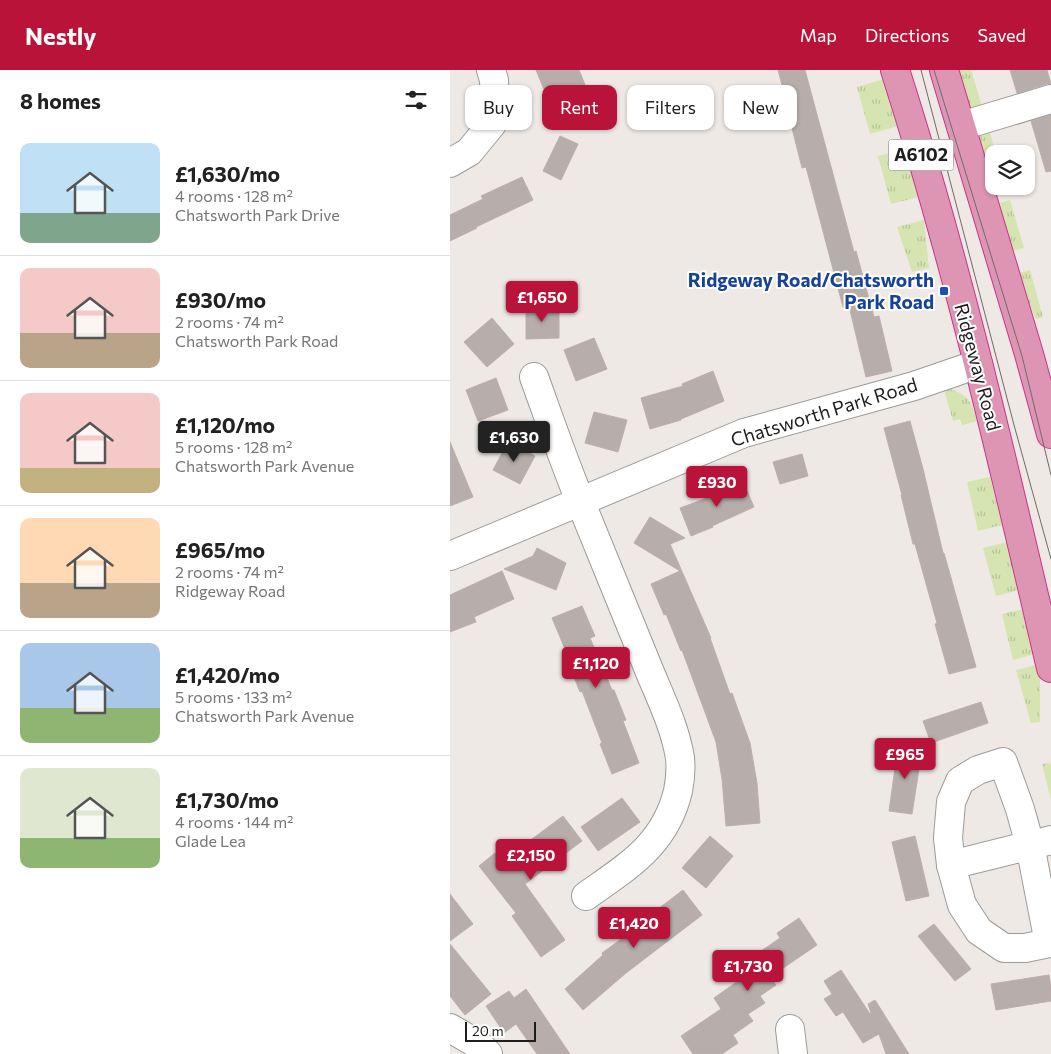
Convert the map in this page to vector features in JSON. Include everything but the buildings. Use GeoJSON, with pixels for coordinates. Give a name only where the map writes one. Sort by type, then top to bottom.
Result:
{"type":"FeatureCollection","features":[{"type":"Feature","properties":{"kind":"highway","name":"Ridgeway Road"},"geometry":{"type":"LineString","coordinates":[[895,70],[912,123],[978,364],[999,445],[1051,668]]}},
{"type":"Feature","properties":{"kind":"highway","name":"A6102"},"geometry":{"type":"LineString","coordinates":[[944,70],[1051,434]]}},
{"type":"Feature","properties":{"kind":"street"},"geometry":{"type":"LineString","coordinates":[[450,163],[469,152],[492,124],[495,106],[494,80],[491,70]]}},
{"type":"Feature","properties":{"kind":"street"},"geometry":{"type":"LineString","coordinates":[[961,126],[1051,99]]}},
{"type":"Feature","properties":{"kind":"street","name":"Chatsworth Park Road"},"geometry":{"type":"LineString","coordinates":[[450,556],[744,433],[914,386],[978,364]]}},
{"type":"Feature","properties":{"kind":"street"},"geometry":{"type":"LineString","coordinates":[[534,377],[580,501],[668,718],[678,751],[680,769],[679,786],[675,802],[665,826],[648,849],[636,860],[586,896]]}},
{"type":"Feature","properties":{"kind":"street"},"geometry":{"type":"LineString","coordinates":[[1003,762],[1020,809],[1041,842],[1049,943],[1026,948],[1004,948],[979,931],[962,905],[951,865],[948,838],[951,802],[960,781],[978,770],[1003,762]]}},
{"type":"Feature","properties":{"kind":"street"},"geometry":{"type":"LineString","coordinates":[[951,865],[1041,842]]}},
{"type":"Feature","properties":{"kind":"street"},"geometry":{"type":"LineString","coordinates":[[450,1028],[479,1045],[488,1054]]}},
{"type":"Feature","properties":{"kind":"green space"},"geometry":{"type":"Polygon","coordinates":[[[955,70],[971,70],[984,113],[969,117],[955,70]]]}},
{"type":"Feature","properties":{"kind":"green space"},"geometry":{"type":"Polygon","coordinates":[[[884,79],[898,126],[870,134],[857,87],[884,79]]]}},
{"type":"Feature","properties":{"kind":"green space"},"geometry":{"type":"Polygon","coordinates":[[[989,129],[993,145],[985,145],[985,170],[975,133],[989,129]]]}},
{"type":"Feature","properties":{"kind":"green space"},"geometry":{"type":"Polygon","coordinates":[[[906,149],[919,197],[891,204],[878,156],[906,149]]]}},
{"type":"Feature","properties":{"kind":"green space"},"geometry":{"type":"Polygon","coordinates":[[[1010,200],[1024,248],[1009,252],[995,204],[1010,200]]]}},
{"type":"Feature","properties":{"kind":"green space"},"geometry":{"type":"Polygon","coordinates":[[[924,220],[929,268],[912,272],[897,227],[924,220]]]}},
{"type":"Feature","properties":{"kind":"green space"},"geometry":{"type":"Polygon","coordinates":[[[1030,270],[1043,317],[1036,319],[1015,274],[1030,270]]]}},
{"type":"Feature","properties":{"kind":"green space"},"geometry":{"type":"Polygon","coordinates":[[[950,389],[966,397],[977,421],[962,425],[960,419],[953,421],[944,390],[950,389]]]}},
{"type":"Feature","properties":{"kind":"green space"},"geometry":{"type":"Polygon","coordinates":[[[990,477],[1002,525],[978,531],[967,482],[990,477]]]}},
{"type":"Feature","properties":{"kind":"green space"},"geometry":{"type":"Polygon","coordinates":[[[1007,542],[1019,590],[996,596],[983,548],[1007,542]]]}},
{"type":"Feature","properties":{"kind":"green space"},"geometry":{"type":"Polygon","coordinates":[[[1024,609],[1035,654],[1013,660],[1002,614],[1024,609]]]}},
{"type":"Feature","properties":{"kind":"green space"},"geometry":{"type":"Polygon","coordinates":[[[1036,665],[1040,670],[1040,722],[1031,723],[1016,670],[1036,665]]]}},
{"type":"Feature","properties":{"kind":"green space"},"geometry":{"type":"Polygon","coordinates":[[[1050,763],[1051,767],[1051,800],[1042,764],[1050,763]]]}},
{"type":"Feature","properties":{"kind":"tram line"},"geometry":{"type":"LineString","coordinates":[[921,70],[1051,559]]}},
{"type":"Feature","properties":{"kind":"tram line"},"geometry":{"type":"LineString","coordinates":[[934,70],[1022,356],[1051,475]]}},
{"type":"Feature","properties":{"kind":"place","name":"Ridgeway Road/Chatsworth Park Road"},"geometry":{"type":"Point","coordinates":[944,291]}}]}
